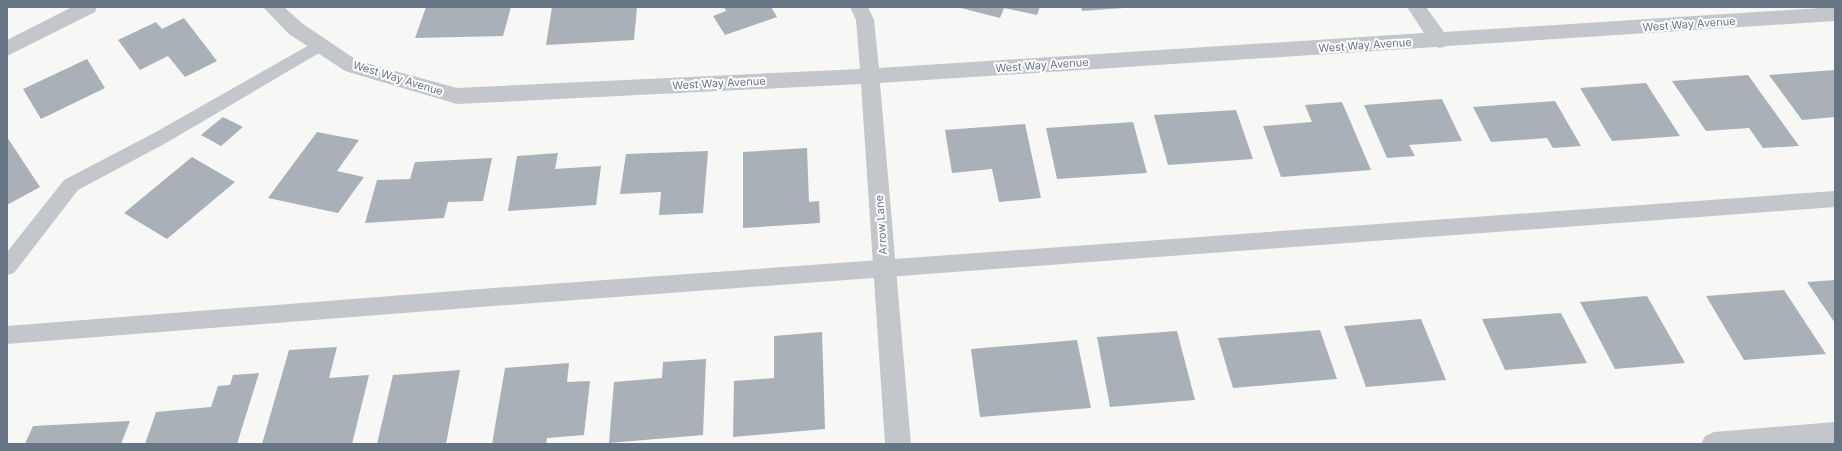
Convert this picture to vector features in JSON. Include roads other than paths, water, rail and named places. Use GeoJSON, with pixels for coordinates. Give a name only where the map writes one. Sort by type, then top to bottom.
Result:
{"type":"FeatureCollection","features":[{"type":"Feature","properties":{"kind":"street"},"geometry":{"type":"LineString","coordinates":[[7,49],[88,7]]}},
{"type":"Feature","properties":{"kind":"street","name":"West Way Avenue"},"geometry":{"type":"LineString","coordinates":[[272,7],[296,29],[352,66],[457,96],[870,76],[1440,41],[1835,14]]}},
{"type":"Feature","properties":{"kind":"street","name":"Arrow Lane"},"geometry":{"type":"LineString","coordinates":[[859,7],[865,20],[870,76],[898,444]]}},
{"type":"Feature","properties":{"kind":"street"},"geometry":{"type":"LineString","coordinates":[[1416,7],[1440,41]]}},
{"type":"Feature","properties":{"kind":"street"},"geometry":{"type":"LineString","coordinates":[[1714,444],[1787,441],[1835,434]]}},
{"type":"Feature","properties":{"kind":"lane"},"geometry":{"type":"LineString","coordinates":[[7,267],[71,185],[160,138],[320,45]]}},
{"type":"Feature","properties":{"kind":"lane"},"geometry":{"type":"LineString","coordinates":[[7,335],[1593,215],[1835,199]]}}]}
